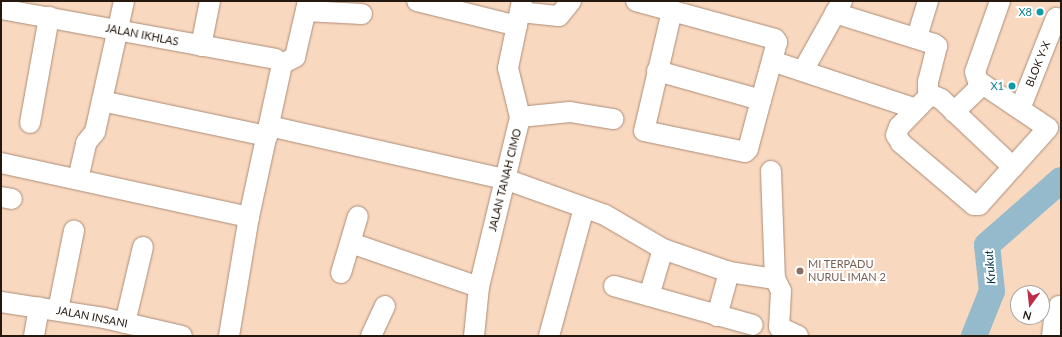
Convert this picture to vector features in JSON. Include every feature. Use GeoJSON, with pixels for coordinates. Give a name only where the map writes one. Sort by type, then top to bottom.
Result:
{"type":"FeatureCollection","features":[{"type":"Feature","properties":{"kind":"street"},"geometry":{"type":"LineString","coordinates":[[78,179],[86,143],[95,132],[124,1]]}},
{"type":"Feature","properties":{"kind":"street"},"geometry":{"type":"LineString","coordinates":[[201,46],[210,1]]}},
{"type":"Feature","properties":{"kind":"street"},"geometry":{"type":"LineString","coordinates":[[417,1],[559,16],[571,1]]}},
{"type":"Feature","properties":{"kind":"street"},"geometry":{"type":"LineString","coordinates":[[636,1],[775,39],[777,45],[748,149],[745,152],[646,132],[657,71],[672,11]]}},
{"type":"Feature","properties":{"kind":"street"},"geometry":{"type":"LineString","coordinates":[[917,37],[928,1]]}},
{"type":"Feature","properties":{"kind":"street"},"geometry":{"type":"LineString","coordinates":[[1000,1],[975,72],[978,81],[1048,128],[979,205],[974,205],[901,143],[896,135],[899,127],[922,103],[932,95],[941,99],[1013,167]]}},
{"type":"Feature","properties":{"kind":"street"},"geometry":{"type":"LineString","coordinates":[[229,336],[249,216],[282,64],[295,57],[307,6],[362,14]]}},
{"type":"Feature","properties":{"kind":"street"},"geometry":{"type":"LineString","coordinates":[[804,69],[838,7],[937,46],[922,103]]}},
{"type":"Feature","properties":{"kind":"street","name":"JALAN IKHLAS"},"geometry":{"type":"LineString","coordinates":[[1,9],[275,59],[282,64]]}},
{"type":"Feature","properties":{"kind":"street","name":"JALAN TANAH CIMO"},"geometry":{"type":"LineString","coordinates":[[474,336],[479,287],[520,117],[508,68],[520,13]]}},
{"type":"Feature","properties":{"kind":"street"},"geometry":{"type":"LineString","coordinates":[[30,123],[49,17]]}},
{"type":"Feature","properties":{"kind":"street","name":"BLOK Y-X"},"geometry":{"type":"LineString","coordinates":[[1020,109],[1056,18]]}},
{"type":"Feature","properties":{"kind":"street"},"geometry":{"type":"LineString","coordinates":[[772,61],[922,103]]}},
{"type":"Feature","properties":{"kind":"street"},"geometry":{"type":"LineString","coordinates":[[657,71],[761,100]]}},
{"type":"Feature","properties":{"kind":"street"},"geometry":{"type":"LineString","coordinates":[[954,112],[983,84]]}},
{"type":"Feature","properties":{"kind":"street"},"geometry":{"type":"LineString","coordinates":[[102,101],[268,131],[504,179],[605,215],[663,249],[729,272],[775,280]]}},
{"type":"Feature","properties":{"kind":"street"},"geometry":{"type":"LineString","coordinates":[[520,117],[570,112],[613,120]]}},
{"type":"Feature","properties":{"kind":"street"},"geometry":{"type":"LineString","coordinates":[[1,163],[249,216]]}},
{"type":"Feature","properties":{"kind":"street"},"geometry":{"type":"LineString","coordinates":[[771,170],[775,280],[781,291],[778,327],[796,336]]}},
{"type":"Feature","properties":{"kind":"street"},"geometry":{"type":"LineString","coordinates":[[549,336],[584,208]]}},
{"type":"Feature","properties":{"kind":"street"},"geometry":{"type":"LineString","coordinates":[[341,273],[351,244],[358,216]]}},
{"type":"Feature","properties":{"kind":"street"},"geometry":{"type":"LineString","coordinates":[[34,336],[49,308],[74,232]]}},
{"type":"Feature","properties":{"kind":"street"},"geometry":{"type":"LineString","coordinates":[[351,244],[479,287]]}},
{"type":"Feature","properties":{"kind":"street"},"geometry":{"type":"LineString","coordinates":[[125,323],[143,247]]}},
{"type":"Feature","properties":{"kind":"street"},"geometry":{"type":"LineString","coordinates":[[649,296],[663,249]]}},
{"type":"Feature","properties":{"kind":"street"},"geometry":{"type":"LineString","coordinates":[[717,316],[729,272]]}},
{"type":"Feature","properties":{"kind":"street"},"geometry":{"type":"LineString","coordinates":[[614,286],[753,325]]}},
{"type":"Feature","properties":{"kind":"street","name":"JALAN INSANI"},"geometry":{"type":"LineString","coordinates":[[1,302],[49,308],[182,336]]}},
{"type":"Feature","properties":{"kind":"street"},"geometry":{"type":"LineString","coordinates":[[375,335],[385,306]]}},
{"type":"Feature","properties":{"kind":"street"},"geometry":{"type":"LineString","coordinates":[[1052,336],[1054,319],[1059,306]]}},
{"type":"Feature","properties":{"kind":"waterway","name":"Krukut"},"geometry":{"type":"LineString","coordinates":[[974,336],[992,291],[987,245],[1061,180]]}},
{"type":"Feature","properties":{"kind":"place","name":"X8"},"geometry":{"type":"Point","coordinates":[1040,12]}},
{"type":"Feature","properties":{"kind":"place","name":"X1"},"geometry":{"type":"Point","coordinates":[1012,86]}},
{"type":"Feature","properties":{"kind":"place","name":"MI TERPADU NURUL IMAN 2"},"geometry":{"type":"Point","coordinates":[800,271]}}]}
